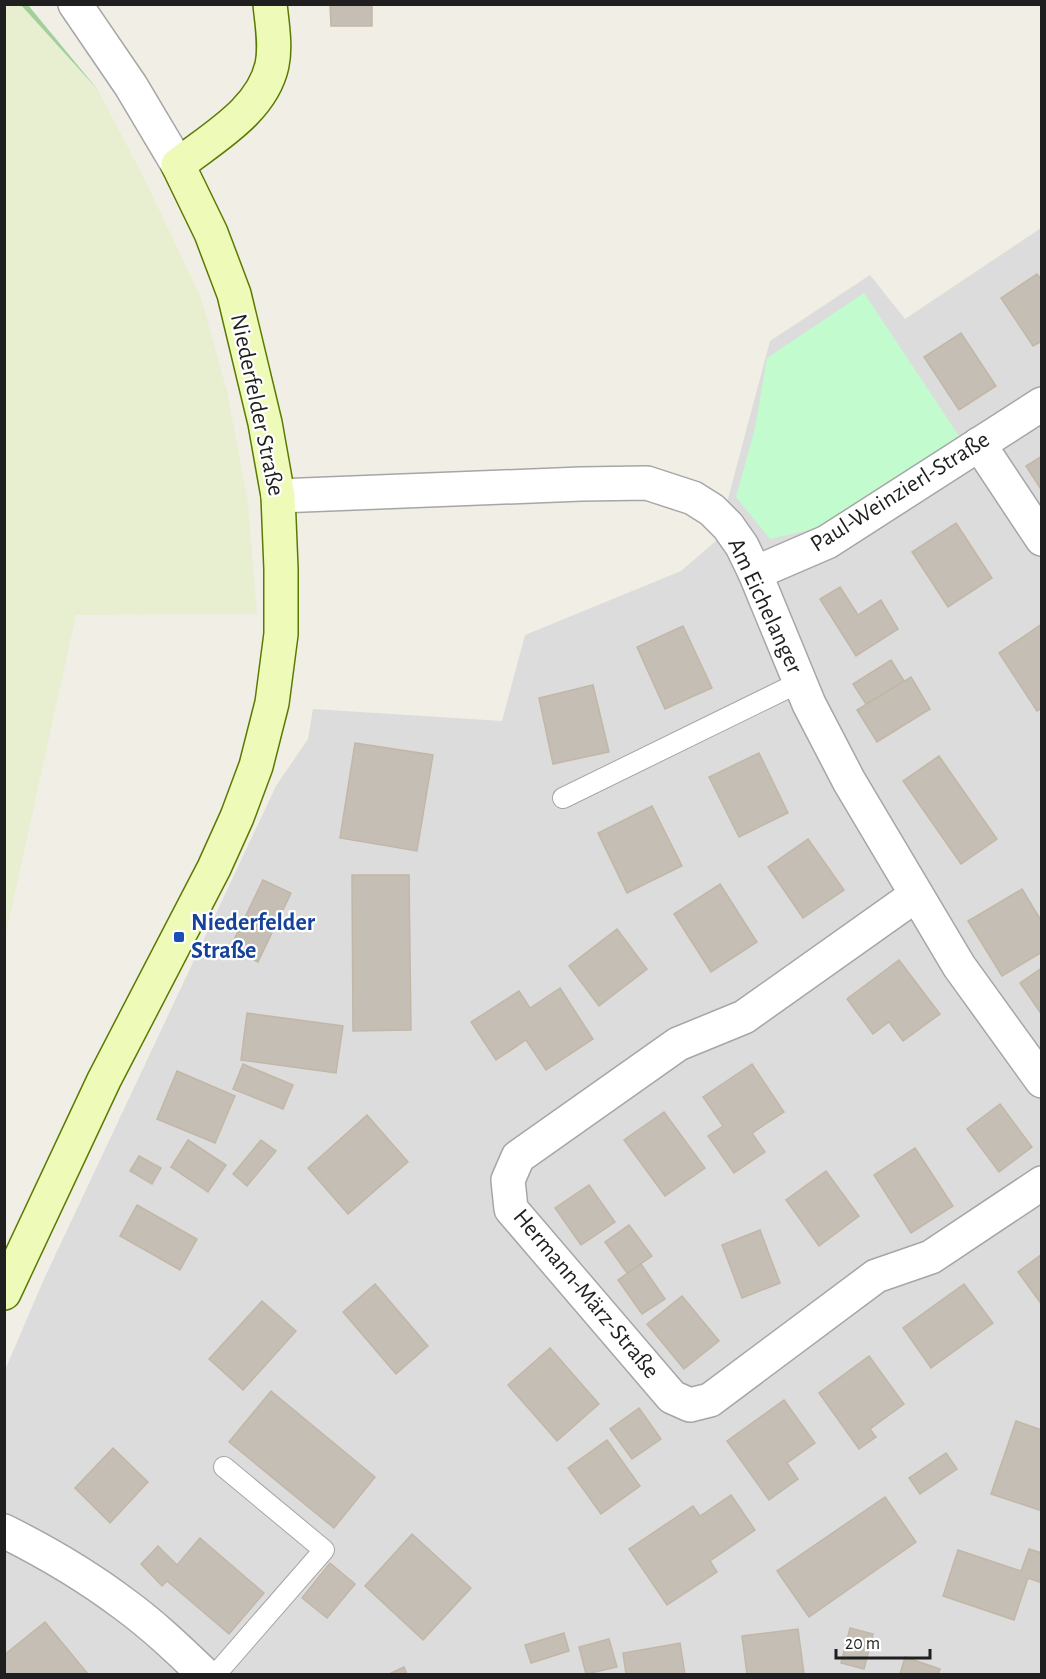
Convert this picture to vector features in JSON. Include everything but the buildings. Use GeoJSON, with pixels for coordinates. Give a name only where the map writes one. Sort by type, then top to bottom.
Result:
{"type":"FeatureCollection","features":[{"type":"Feature","properties":{"kind":"street","name":"Niederfelder Straße"},"geometry":{"type":"LineString","coordinates":[[4,1293],[104,1080],[214,868],[237,817],[256,766],[272,703],[281,634],[278,496],[266,423],[234,294],[211,233],[178,165],[131,86],[75,4]]}},
{"type":"Feature","properties":{"kind":"street"},"geometry":{"type":"LineString","coordinates":[[178,165],[237,120],[264,87],[272,64],[273,35],[270,4]]}},
{"type":"Feature","properties":{"kind":"street","name":"Paul-Weinzierl-Straße"},"geometry":{"type":"LineString","coordinates":[[755,573],[827,542],[1041,404]]}},
{"type":"Feature","properties":{"kind":"street"},"geometry":{"type":"LineString","coordinates":[[979,444],[1041,540]]}},
{"type":"Feature","properties":{"kind":"street","name":"Am Eichelanger"},"geometry":{"type":"LineString","coordinates":[[278,496],[647,483],[693,498],[712,510],[728,526],[742,546],[800,682],[849,781],[959,966],[1041,1081]]}},
{"type":"Feature","properties":{"kind":"street","name":"Hermann-März-Straße"},"geometry":{"type":"LineString","coordinates":[[916,895],[744,1017],[678,1044],[518,1157],[508,1180],[511,1209],[672,1397],[690,1405],[710,1400],[876,1276],[931,1257],[1041,1183]]}},
{"type":"Feature","properties":{"kind":"street"},"geometry":{"type":"LineString","coordinates":[[4,1531],[84,1576],[124,1604],[204,1674]]}},
{"type":"Feature","properties":{"kind":"lane"},"geometry":{"type":"LineString","coordinates":[[562,798],[800,682]]}},
{"type":"Feature","properties":{"kind":"lane"},"geometry":{"type":"LineString","coordinates":[[216,1674],[324,1550],[224,1467]]}},
{"type":"Feature","properties":{"kind":"shaded area"},"geometry":{"type":"Polygon","coordinates":[[[1041,228],[1041,1674],[5,1674],[5,1370],[44,1279],[276,786],[308,739],[313,709],[502,721],[525,635],[681,571],[717,540],[770,341],[870,275],[905,319],[1041,228]]]}},
{"type":"Feature","properties":{"kind":"green space"},"geometry":{"type":"Polygon","coordinates":[[[21,4],[98,90],[145,180],[201,298],[227,391],[248,503],[257,614],[76,615],[5,938],[4,5],[21,4]]]}},
{"type":"Feature","properties":{"kind":"green space"},"geometry":{"type":"Polygon","coordinates":[[[21,5],[28,5],[98,90],[21,5]]]}},
{"type":"Feature","properties":{"kind":"green space"},"geometry":{"type":"Polygon","coordinates":[[[864,293],[959,436],[821,527],[770,539],[736,497],[755,428],[767,358],[864,293]]]}},
{"type":"Feature","properties":{"kind":"place","name":"Niederfelder Straße"},"geometry":{"type":"Point","coordinates":[179,937]}}]}
